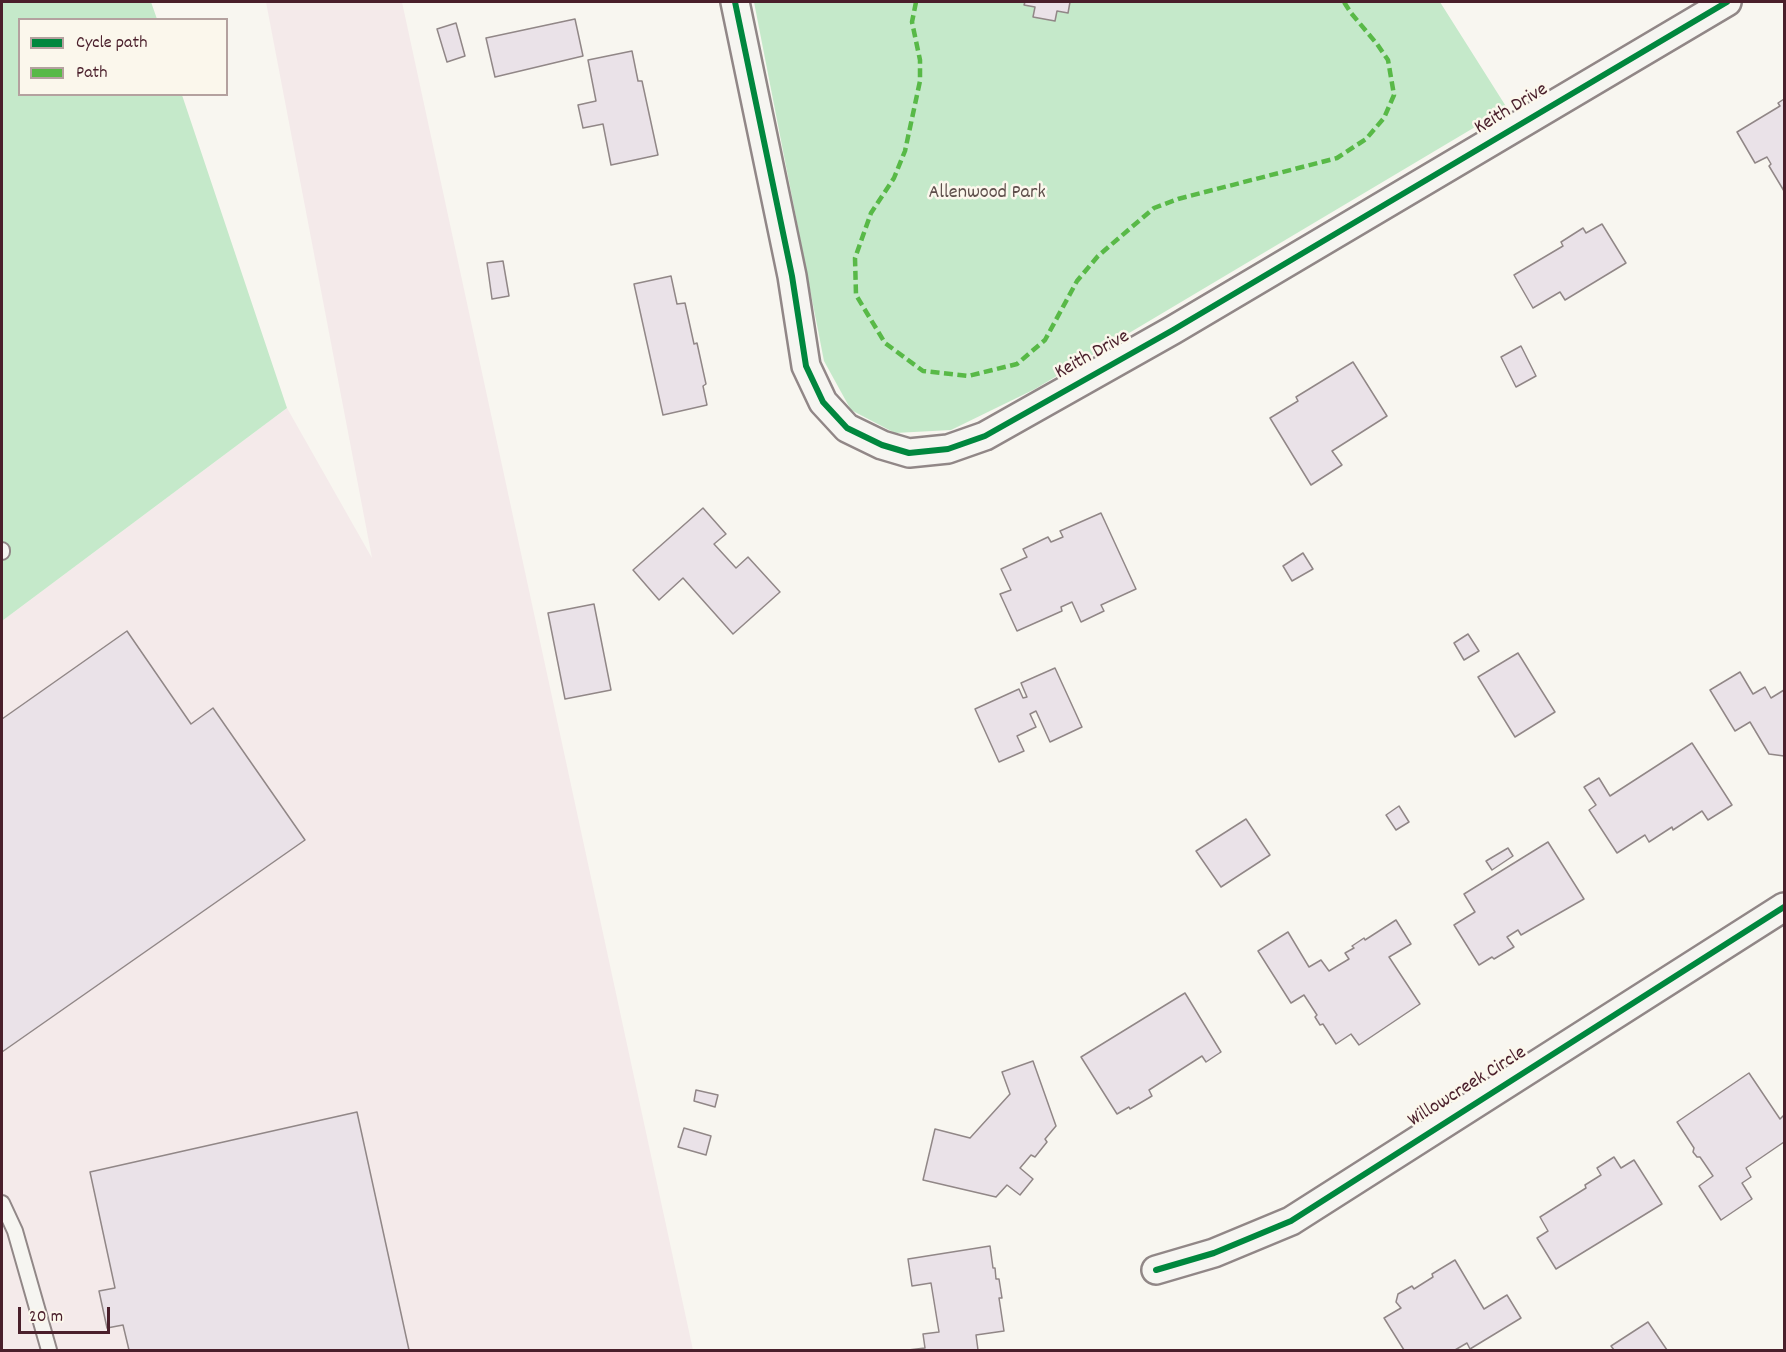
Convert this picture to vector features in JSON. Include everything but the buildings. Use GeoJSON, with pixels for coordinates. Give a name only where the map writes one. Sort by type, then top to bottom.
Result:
{"type":"FeatureCollection","features":[{"type":"Feature","properties":{"kind":"street","name":"Keith Drive"},"geometry":{"type":"LineString","coordinates":[[735,2],[792,276],[806,366],[823,402],[847,428],[882,446],[909,453],[948,449],[985,436],[1173,330],[1727,2]]}},
{"type":"Feature","properties":{"kind":"street","name":"Willowcreek Circle"},"geometry":{"type":"LineString","coordinates":[[1156,1270],[1214,1253],[1291,1221],[1785,907]]}},
{"type":"Feature","properties":{"kind":"lane"},"geometry":{"type":"LineString","coordinates":[[2,1203],[15,1231],[49,1350]]}},
{"type":"Feature","properties":{"kind":"shaded area"},"geometry":{"type":"Polygon","coordinates":[[[266,2],[402,2],[693,1350],[2,1350],[2,621],[287,408],[372,558],[266,2]]]}},
{"type":"Feature","properties":{"kind":"green space"},"geometry":{"type":"Polygon","coordinates":[[[2,2],[151,2],[157,18],[18,18],[18,96],[182,96],[287,408],[2,621],[2,2]]]}},
{"type":"Feature","properties":{"kind":"green space","name":"Allenwood Park"},"geometry":{"type":"Polygon","coordinates":[[[754,2],[1440,2],[1507,108],[1035,389],[951,430],[895,433],[851,410],[824,361],[754,2]]]}},
{"type":"Feature","properties":{"kind":"marked path"},"geometry":{"type":"LineString","coordinates":[[916,2],[912,22],[920,60],[920,81],[905,151],[894,178],[871,213],[855,258],[856,295],[885,343],[923,371],[968,376],[1017,364],[1045,340],[1077,281],[1098,256],[1154,208],[1178,199],[1337,158],[1366,139],[1384,118],[1394,95],[1388,60],[1344,2]]}},
{"type":"Feature","properties":{"kind":"cycle path"},"geometry":{"type":"LineString","coordinates":[[735,2],[792,276],[806,366],[823,402],[847,428],[882,445],[909,453],[948,449],[985,436],[1173,330],[1727,2]]}},
{"type":"Feature","properties":{"kind":"cycle path"},"geometry":{"type":"LineString","coordinates":[[1156,1270],[1214,1253],[1291,1221],[1784,907]]}}]}
